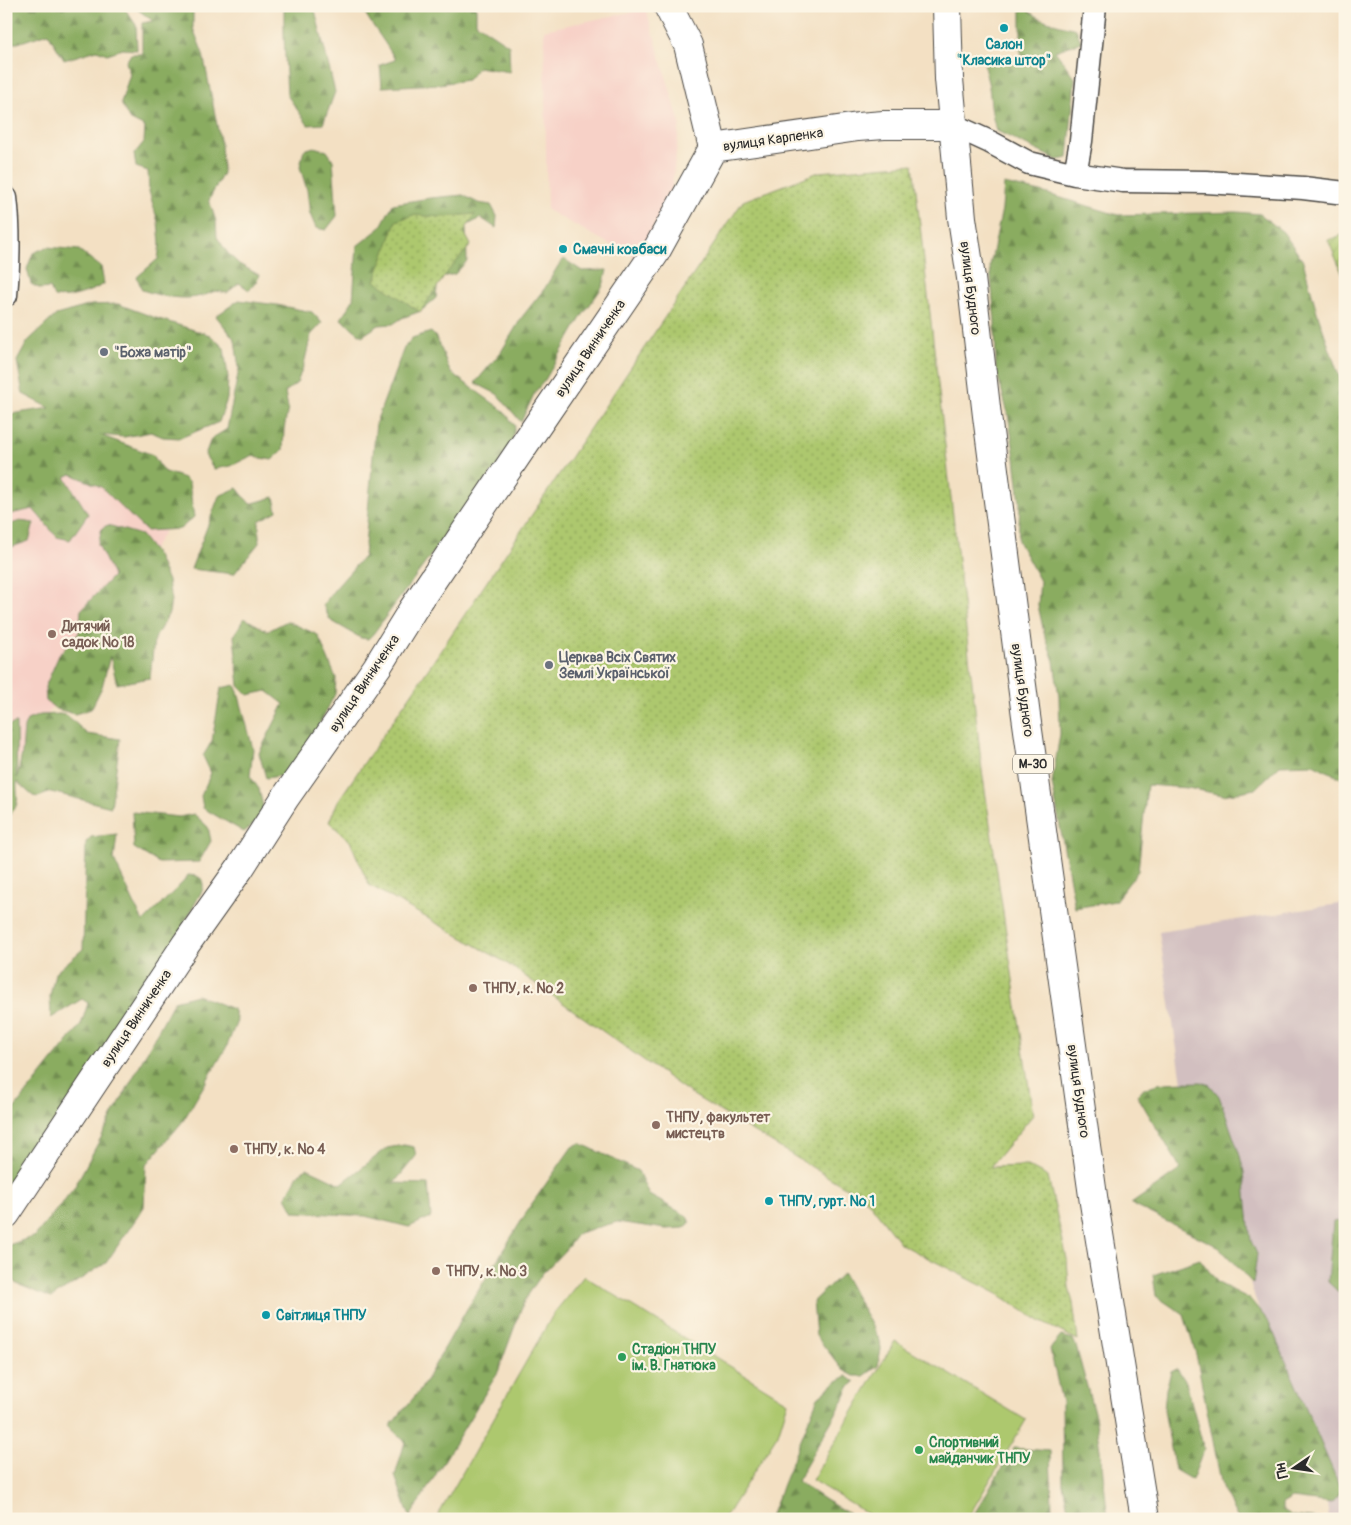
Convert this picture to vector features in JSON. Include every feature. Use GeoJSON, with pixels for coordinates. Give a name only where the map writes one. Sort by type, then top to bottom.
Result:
{"type":"FeatureCollection","features":[{"type":"Feature","properties":{"kind":"main road","name":"вулиця Карпенка"},"geometry":{"type":"LineString","coordinates":[[668,6],[688,45],[714,148],[858,127],[953,125]]}},
{"type":"Feature","properties":{"kind":"main road","name":"вулиця Будного"},"geometry":{"type":"LineString","coordinates":[[948,6],[949,79],[962,218],[1026,716],[1094,1204],[1145,1519]]}},
{"type":"Feature","properties":{"kind":"main road","name":"вулиця Винниченка"},"geometry":{"type":"LineString","coordinates":[[6,1214],[181,952],[240,868],[285,798],[377,667],[413,609],[655,253],[714,148]]}},
{"type":"Feature","properties":{"kind":"street"},"geometry":{"type":"LineString","coordinates":[[1075,174],[1081,141],[1095,6]]}},
{"type":"Feature","properties":{"kind":"street"},"geometry":{"type":"LineString","coordinates":[[953,125],[1029,163],[1075,174],[1123,181],[1206,182],[1304,188],[1345,193]]}},
{"type":"Feature","properties":{"kind":"street"},"geometry":{"type":"LineString","coordinates":[[1304,188],[1345,178]]}},
{"type":"Feature","properties":{"kind":"street"},"geometry":{"type":"LineString","coordinates":[[6,198],[10,254],[6,295]]}},
{"type":"Feature","properties":{"kind":"shaded area"},"geometry":{"type":"Polygon","coordinates":[[[646,9],[680,123],[671,193],[637,259],[547,210],[544,30],[646,9]]]}},
{"type":"Feature","properties":{"kind":"shaded area","name":"Дитячий садок № 18"},"geometry":{"type":"Polygon","coordinates":[[[6,447],[175,515],[22,754],[6,774],[6,447]]]}},
{"type":"Feature","properties":{"kind":"shaded area"},"geometry":{"type":"Polygon","coordinates":[[[1345,903],[1345,1519],[1329,1519],[1326,1494],[1250,1284],[1253,1283],[1185,1102],[1159,932],[1345,903]]]}},
{"type":"Feature","properties":{"kind":"green space"},"geometry":{"type":"Polygon","coordinates":[[[6,6],[123,6],[136,25],[137,50],[123,49],[107,54],[97,50],[64,60],[48,33],[18,43],[6,43],[6,6]]]}},
{"type":"Feature","properties":{"kind":"green space"},"geometry":{"type":"Polygon","coordinates":[[[133,6],[193,6],[193,28],[203,54],[221,145],[223,173],[209,200],[216,221],[217,237],[227,252],[239,264],[259,275],[257,281],[249,290],[239,283],[227,293],[215,291],[201,296],[179,298],[142,290],[137,277],[158,259],[160,243],[158,222],[149,191],[148,171],[136,167],[134,154],[144,142],[145,127],[129,119],[121,103],[130,74],[126,62],[131,54],[142,54],[142,23],[153,21],[133,6]]]}},
{"type":"Feature","properties":{"kind":"green space"},"geometry":{"type":"Polygon","coordinates":[[[284,6],[314,6],[335,92],[323,124],[308,125],[287,95],[284,6]]]}},
{"type":"Feature","properties":{"kind":"green space"},"geometry":{"type":"Polygon","coordinates":[[[369,6],[476,6],[476,23],[509,45],[510,72],[478,67],[467,80],[439,84],[382,87],[380,65],[395,60],[365,13],[369,6]]]}},
{"type":"Feature","properties":{"kind":"green space"},"geometry":{"type":"Polygon","coordinates":[[[988,6],[1027,6],[1030,11],[1041,18],[1076,29],[1081,42],[1055,51],[1075,78],[1068,158],[1057,160],[997,131],[992,115],[985,59],[1021,61],[1021,9],[988,6]]]}},
{"type":"Feature","properties":{"kind":"green space"},"geometry":{"type":"Polygon","coordinates":[[[314,147],[327,151],[333,160],[337,216],[326,230],[316,228],[310,214],[307,190],[300,167],[304,150],[314,147]]]}},
{"type":"Feature","properties":{"kind":"green space"},"geometry":{"type":"Polygon","coordinates":[[[913,164],[982,770],[1033,1115],[990,1167],[1027,1166],[1048,1177],[1067,1259],[1069,1288],[1078,1340],[1041,1322],[998,1294],[901,1244],[868,1201],[693,1095],[505,962],[369,885],[350,841],[329,822],[338,801],[743,201],[819,172],[913,164]]]}},
{"type":"Feature","properties":{"kind":"green space"},"geometry":{"type":"Polygon","coordinates":[[[1004,184],[1041,192],[1118,215],[1237,212],[1260,214],[1283,232],[1303,261],[1317,312],[1345,390],[1345,780],[1313,764],[1280,765],[1255,789],[1223,795],[1188,788],[1147,785],[1138,871],[1115,901],[1075,908],[1052,783],[1060,734],[1059,697],[1054,661],[1044,633],[1038,605],[1040,581],[1018,541],[1020,503],[1015,458],[1008,414],[996,369],[995,323],[990,266],[1002,209],[1004,184]]]}},
{"type":"Feature","properties":{"kind":"green space"},"geometry":{"type":"Polygon","coordinates":[[[463,195],[478,203],[491,205],[497,216],[496,228],[481,218],[466,226],[467,261],[455,274],[438,278],[436,298],[421,311],[402,318],[393,324],[379,325],[362,336],[341,319],[353,300],[357,246],[380,228],[393,204],[463,195]]]}},
{"type":"Feature","properties":{"kind":"green space"},"geometry":{"type":"Polygon","coordinates":[[[475,214],[464,232],[471,245],[449,270],[420,312],[375,281],[396,221],[413,215],[442,217],[475,214]]]}},
{"type":"Feature","properties":{"kind":"green space"},"geometry":{"type":"Polygon","coordinates":[[[1345,234],[1345,280],[1328,240],[1345,234]]]}},
{"type":"Feature","properties":{"kind":"green space"},"geometry":{"type":"Polygon","coordinates":[[[47,247],[79,250],[101,267],[104,284],[79,295],[60,298],[54,297],[50,288],[41,289],[31,284],[27,269],[33,253],[47,247]]]}},
{"type":"Feature","properties":{"kind":"green space"},"geometry":{"type":"Polygon","coordinates":[[[564,259],[582,271],[607,270],[603,286],[582,316],[545,380],[535,392],[521,422],[497,394],[475,383],[501,352],[522,317],[545,288],[564,259]]]}},
{"type":"Feature","properties":{"kind":"green space"},"geometry":{"type":"Polygon","coordinates":[[[239,300],[312,312],[322,323],[311,335],[297,383],[285,392],[288,408],[283,450],[272,460],[251,456],[231,466],[214,469],[205,455],[211,439],[227,429],[239,369],[235,340],[216,316],[239,300]]]}},
{"type":"Feature","properties":{"kind":"green space"},"geometry":{"type":"Polygon","coordinates":[[[118,304],[210,335],[224,348],[228,377],[227,399],[219,422],[180,438],[163,437],[151,432],[124,437],[100,435],[153,455],[163,471],[184,478],[189,483],[194,517],[180,529],[146,531],[101,487],[71,474],[65,477],[88,514],[70,540],[57,537],[33,509],[6,515],[6,424],[11,414],[50,408],[23,394],[17,361],[28,341],[56,315],[91,305],[118,304]]]}},
{"type":"Feature","properties":{"kind":"green space"},"geometry":{"type":"Polygon","coordinates":[[[431,332],[441,348],[450,372],[504,411],[515,426],[511,447],[373,634],[368,639],[361,638],[330,620],[323,605],[364,556],[376,422],[404,348],[412,338],[431,332]]]}},
{"type":"Feature","properties":{"kind":"green space"},"geometry":{"type":"Polygon","coordinates":[[[237,488],[250,504],[274,497],[277,511],[259,521],[259,543],[234,574],[191,569],[219,496],[237,488]]]}},
{"type":"Feature","properties":{"kind":"green space"},"geometry":{"type":"Polygon","coordinates":[[[20,521],[34,523],[29,541],[6,549],[6,526],[20,521]]]}},
{"type":"Feature","properties":{"kind":"green space"},"geometry":{"type":"Polygon","coordinates":[[[108,525],[141,535],[157,556],[168,581],[171,600],[169,613],[154,640],[150,678],[117,684],[110,656],[102,687],[91,709],[75,714],[56,709],[46,701],[45,687],[60,653],[79,633],[81,610],[113,576],[98,544],[102,528],[108,525]]]}},
{"type":"Feature","properties":{"kind":"green space"},"geometry":{"type":"Polygon","coordinates":[[[244,618],[268,631],[287,621],[318,635],[336,678],[335,694],[307,749],[286,775],[266,778],[259,753],[284,704],[267,691],[248,695],[239,686],[234,636],[244,618]]]}},
{"type":"Feature","properties":{"kind":"green space"},"geometry":{"type":"Polygon","coordinates":[[[235,685],[253,749],[250,776],[259,789],[265,815],[244,832],[203,808],[201,796],[211,773],[203,756],[212,741],[221,688],[235,685]]]}},
{"type":"Feature","properties":{"kind":"green space"},"geometry":{"type":"Polygon","coordinates":[[[60,714],[68,716],[87,734],[120,739],[111,807],[51,792],[38,797],[33,796],[17,782],[16,805],[6,818],[6,726],[16,723],[17,778],[22,754],[24,727],[27,720],[40,715],[60,714]]]}},
{"type":"Feature","properties":{"kind":"green space"},"geometry":{"type":"Polygon","coordinates":[[[132,812],[179,817],[194,814],[208,827],[211,841],[199,862],[159,863],[134,848],[132,812]]]}},
{"type":"Feature","properties":{"kind":"green space"},"geometry":{"type":"Polygon","coordinates":[[[117,834],[114,860],[143,922],[188,875],[197,876],[203,880],[203,889],[171,948],[6,1202],[6,1119],[81,1025],[88,1003],[82,999],[51,1018],[50,996],[55,973],[83,949],[86,842],[91,837],[117,834]]]}},
{"type":"Feature","properties":{"kind":"green space"},"geometry":{"type":"Polygon","coordinates":[[[197,995],[233,1009],[237,1021],[226,1048],[183,1121],[146,1165],[144,1207],[106,1263],[51,1298],[15,1283],[6,1269],[6,1246],[35,1236],[74,1188],[174,1001],[197,995]]]}},
{"type":"Feature","properties":{"kind":"green space"},"geometry":{"type":"Polygon","coordinates":[[[1202,1082],[1210,1085],[1219,1096],[1240,1156],[1244,1172],[1251,1241],[1257,1254],[1253,1284],[1219,1247],[1131,1204],[1181,1169],[1137,1095],[1150,1086],[1158,1084],[1202,1082]]]}},
{"type":"Feature","properties":{"kind":"green space"},"geometry":{"type":"Polygon","coordinates":[[[580,1143],[638,1171],[649,1195],[687,1216],[690,1223],[684,1228],[666,1229],[617,1222],[578,1233],[567,1248],[542,1274],[524,1301],[498,1372],[410,1517],[395,1476],[405,1442],[390,1426],[421,1389],[467,1309],[531,1205],[572,1147],[580,1143]]]}},
{"type":"Feature","properties":{"kind":"green space"},"geometry":{"type":"Polygon","coordinates":[[[404,1145],[414,1147],[416,1156],[394,1183],[428,1184],[431,1217],[409,1227],[365,1216],[294,1212],[286,1197],[299,1173],[307,1168],[341,1184],[387,1148],[404,1145]]]}},
{"type":"Feature","properties":{"kind":"green space"},"geometry":{"type":"Polygon","coordinates":[[[1339,1221],[1345,1228],[1345,1298],[1328,1282],[1333,1222],[1339,1221]]]}},
{"type":"Feature","properties":{"kind":"green space"},"geometry":{"type":"Polygon","coordinates":[[[1200,1259],[1218,1283],[1250,1299],[1269,1322],[1342,1492],[1332,1503],[1292,1498],[1282,1504],[1282,1510],[1292,1516],[1321,1519],[1238,1519],[1222,1487],[1196,1354],[1184,1315],[1156,1296],[1153,1275],[1200,1259]]]}},
{"type":"Feature","properties":{"kind":"green space"},"geometry":{"type":"Polygon","coordinates":[[[843,1273],[880,1341],[881,1349],[878,1366],[864,1376],[854,1376],[843,1370],[816,1336],[813,1301],[843,1273]]]}},
{"type":"Feature","properties":{"kind":"green space","name":"Стадіон ТНПУ ім. В. Гнатюка"},"geometry":{"type":"Polygon","coordinates":[[[584,1276],[788,1402],[778,1434],[724,1519],[436,1519],[554,1313],[584,1276]]]}},
{"type":"Feature","properties":{"kind":"green space"},"geometry":{"type":"Polygon","coordinates":[[[1061,1336],[1073,1339],[1076,1346],[1095,1416],[1108,1519],[1070,1519],[1063,1484],[1062,1402],[1050,1349],[1061,1336]]]}},
{"type":"Feature","properties":{"kind":"green space","name":"Спортивний майданчик ТНПУ"},"geometry":{"type":"Polygon","coordinates":[[[895,1341],[1026,1420],[967,1519],[876,1519],[812,1480],[895,1341]]]}},
{"type":"Feature","properties":{"kind":"green space"},"geometry":{"type":"Polygon","coordinates":[[[1177,1369],[1186,1382],[1204,1449],[1192,1480],[1175,1470],[1164,1410],[1166,1389],[1171,1372],[1177,1369]]]}},
{"type":"Feature","properties":{"kind":"green space"},"geometry":{"type":"Polygon","coordinates":[[[847,1376],[855,1382],[849,1387],[842,1403],[797,1481],[858,1519],[769,1519],[818,1397],[837,1381],[847,1376]]]}},
{"type":"Feature","properties":{"kind":"green space"},"geometry":{"type":"Polygon","coordinates":[[[1014,1448],[1050,1451],[1052,1508],[1055,1519],[971,1519],[1014,1448]]]}},
{"type":"Feature","properties":{"kind":"place","name":"Салон \"Класика штор\""},"geometry":{"type":"Point","coordinates":[1004,28]}},
{"type":"Feature","properties":{"kind":"place","name":"Смачні ковбаси"},"geometry":{"type":"Point","coordinates":[563,249]}},
{"type":"Feature","properties":{"kind":"place","name":"\"Божа матір\""},"geometry":{"type":"Point","coordinates":[104,352]}},
{"type":"Feature","properties":{"kind":"place","name":"Дитячий садок № 18"},"geometry":{"type":"Point","coordinates":[52,634]}},
{"type":"Feature","properties":{"kind":"place","name":"Церква Всіх Святих Землі Української"},"geometry":{"type":"Point","coordinates":[549,665]}},
{"type":"Feature","properties":{"kind":"place","name":"ТНПУ, к. № 2"},"geometry":{"type":"Point","coordinates":[473,988]}},
{"type":"Feature","properties":{"kind":"place","name":"ТНПУ, факультет мистецтв"},"geometry":{"type":"Point","coordinates":[656,1125]}},
{"type":"Feature","properties":{"kind":"place","name":"ТНПУ, к. № 4"},"geometry":{"type":"Point","coordinates":[234,1149]}},
{"type":"Feature","properties":{"kind":"place","name":"ТНПУ, гурт. № 1"},"geometry":{"type":"Point","coordinates":[769,1201]}},
{"type":"Feature","properties":{"kind":"place","name":"ТНПУ, к. № 3"},"geometry":{"type":"Point","coordinates":[436,1271]}},
{"type":"Feature","properties":{"kind":"place","name":"Світлиця ТНПУ"},"geometry":{"type":"Point","coordinates":[266,1315]}},
{"type":"Feature","properties":{"kind":"place","name":"Стадіон ТНПУ ім. В. Гнатюка"},"geometry":{"type":"Point","coordinates":[622,1357]}},
{"type":"Feature","properties":{"kind":"place","name":"Спортивний майданчик ТНПУ"},"geometry":{"type":"Point","coordinates":[919,1450]}}]}
